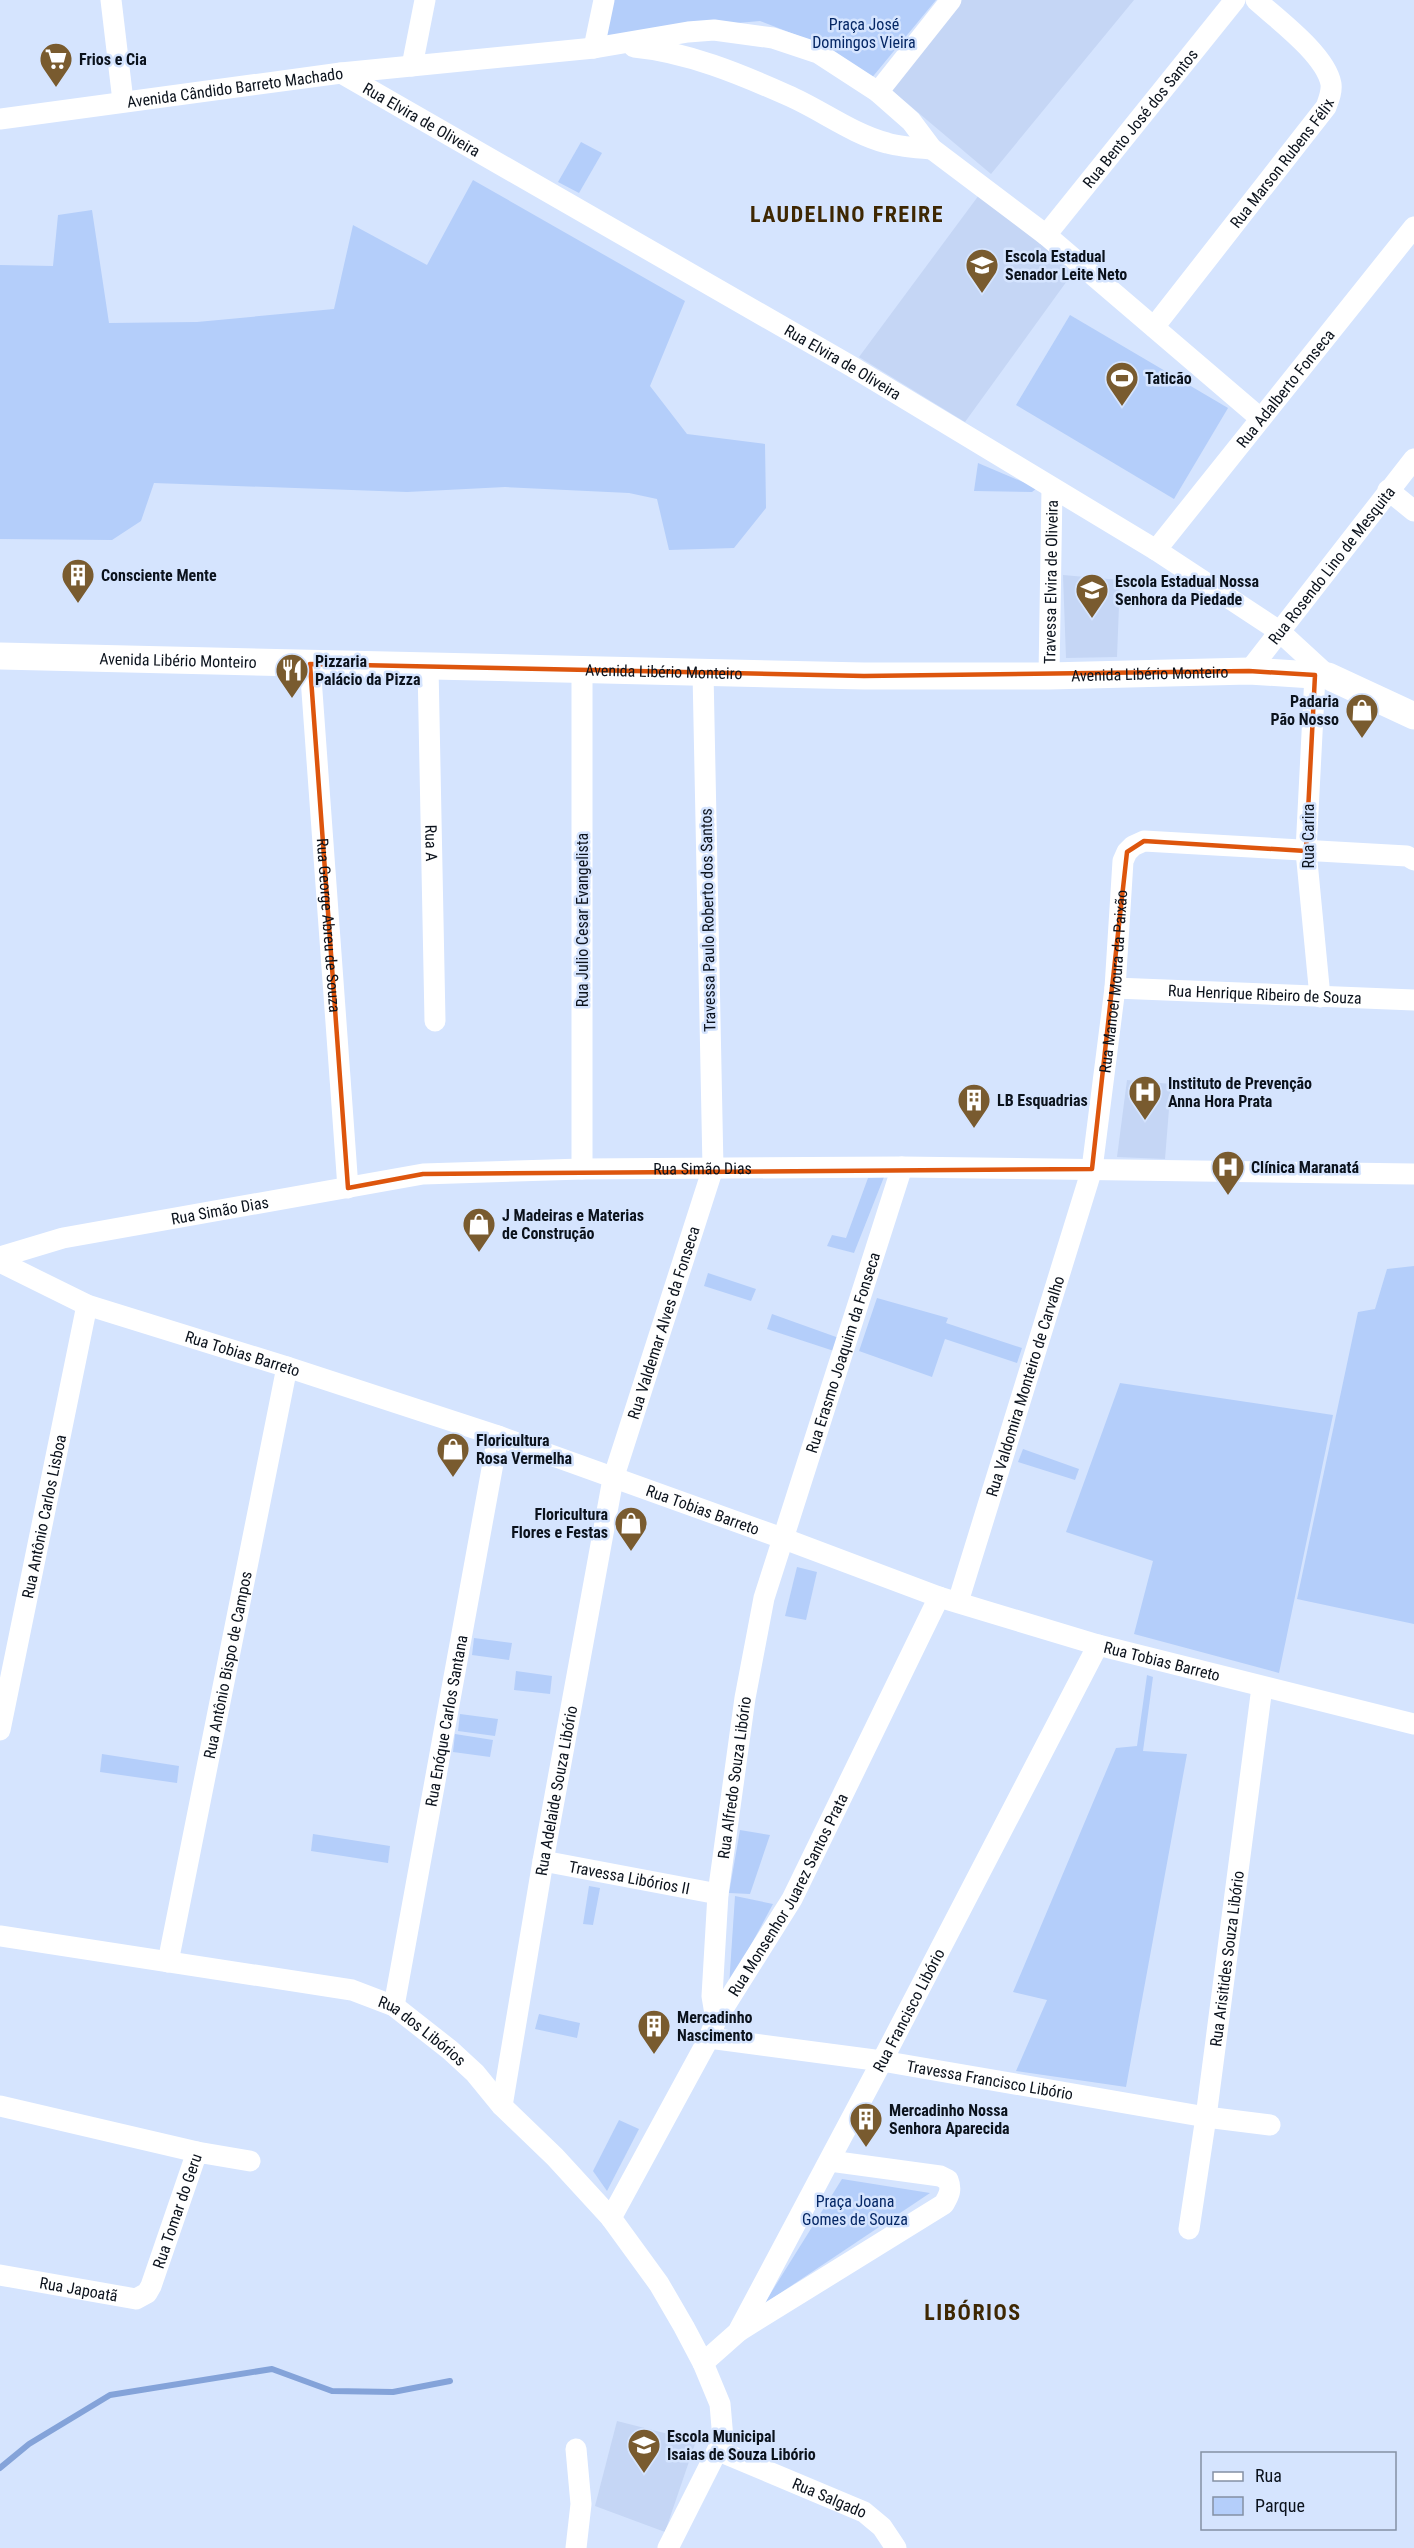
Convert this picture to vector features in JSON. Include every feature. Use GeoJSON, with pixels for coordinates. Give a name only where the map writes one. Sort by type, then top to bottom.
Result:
{"type":"FeatureCollection","features":[{"type":"Feature","properties":{"kind":"main road","name":"Avenida Libério Monteiro"},"geometry":{"type":"LineString","coordinates":[[0,656],[703,672],[1048,676],[1249,671],[1322,676]]}},
{"type":"Feature","properties":{"kind":"main road"},"geometry":{"type":"LineString","coordinates":[[1322,676],[1414,716]]}},
{"type":"Feature","properties":{"kind":"street"},"geometry":{"type":"LineString","coordinates":[[111,0],[123,101]]}},
{"type":"Feature","properties":{"kind":"street"},"geometry":{"type":"LineString","coordinates":[[412,66],[425,0]]}},
{"type":"Feature","properties":{"kind":"street"},"geometry":{"type":"LineString","coordinates":[[604,0],[604,46]]}},
{"type":"Feature","properties":{"kind":"street"},"geometry":{"type":"LineString","coordinates":[[878,92],[951,0]]}},
{"type":"Feature","properties":{"kind":"street","name":"Rua Bento José dos Santos"},"geometry":{"type":"LineString","coordinates":[[1046,236],[1235,0]]}},
{"type":"Feature","properties":{"kind":"street","name":"Rua Marson Rubens Félix"},"geometry":{"type":"LineString","coordinates":[[1154,327],[1326,106],[1331,95],[1331,82],[1321,63],[1295,35],[1256,0]]}},
{"type":"Feature","properties":{"kind":"street"},"geometry":{"type":"LineString","coordinates":[[604,46],[714,30],[773,38],[818,53],[878,92],[911,121],[932,149],[1046,236],[1260,418]]}},
{"type":"Feature","properties":{"kind":"street"},"geometry":{"type":"LineString","coordinates":[[604,46],[662,51],[704,62],[788,95],[868,136],[896,144],[932,149]]}},
{"type":"Feature","properties":{"kind":"street","name":"Avenida Cândido Barreto Machado"},"geometry":{"type":"LineString","coordinates":[[0,119],[341,74],[604,46]]}},
{"type":"Feature","properties":{"kind":"street","name":"Rua Elvira de Oliveira"},"geometry":{"type":"LineString","coordinates":[[341,74],[851,366],[1156,550],[1279,631],[1322,676]]}},
{"type":"Feature","properties":{"kind":"street"},"geometry":{"type":"LineString","coordinates":[[896,144],[911,121]]}},
{"type":"Feature","properties":{"kind":"street","name":"Rua Adalberto Fonseca"},"geometry":{"type":"LineString","coordinates":[[1156,550],[1414,227]]}},
{"type":"Feature","properties":{"kind":"street","name":"Rua Rosendo Lino de Mesquita"},"geometry":{"type":"LineString","coordinates":[[1249,671],[1414,459]]}},
{"type":"Feature","properties":{"kind":"street","name":"Travessa Elvira de Oliveira"},"geometry":{"type":"LineString","coordinates":[[1048,676],[1052,488]]}},
{"type":"Feature","properties":{"kind":"street"},"geometry":{"type":"LineString","coordinates":[[1388,490],[1414,511]]}},
{"type":"Feature","properties":{"kind":"street","name":"Rua George Abreu de Souza"},"geometry":{"type":"LineString","coordinates":[[310,664],[348,1188]]}},
{"type":"Feature","properties":{"kind":"street","name":"Rua A"},"geometry":{"type":"LineString","coordinates":[[428,666],[435,1021]]}},
{"type":"Feature","properties":{"kind":"street","name":"Rua Julio Cesar Evangelista"},"geometry":{"type":"LineString","coordinates":[[582,670],[582,1169]]}},
{"type":"Feature","properties":{"kind":"street","name":"Travessa Paulo Roberto dos Santos"},"geometry":{"type":"LineString","coordinates":[[703,672],[713,1168]]}},
{"type":"Feature","properties":{"kind":"street","name":"Rua Carira"},"geometry":{"type":"LineString","coordinates":[[1320,997],[1306,851],[1322,676]]}},
{"type":"Feature","properties":{"kind":"street","name":"Rua Manoel Moura da Paixão"},"geometry":{"type":"LineString","coordinates":[[1092,1169],[1115,988],[1123,861],[1127,852],[1144,841],[1306,851]]}},
{"type":"Feature","properties":{"kind":"street"},"geometry":{"type":"LineString","coordinates":[[1306,851],[1407,856],[1414,860]]}},
{"type":"Feature","properties":{"kind":"street","name":"Rua Henrique Ribeiro de Souza"},"geometry":{"type":"LineString","coordinates":[[1115,988],[1414,999]]}},
{"type":"Feature","properties":{"kind":"street","name":"Rua Simão Dias"},"geometry":{"type":"LineString","coordinates":[[0,1259],[73,1236],[423,1173],[582,1169],[902,1167],[1414,1174]]}},
{"type":"Feature","properties":{"kind":"street","name":"Rua Erasmo Joaquim da Fonseca"},"geometry":{"type":"LineString","coordinates":[[782,1538],[902,1167]]}},
{"type":"Feature","properties":{"kind":"street","name":"Rua Valdemar Alves da Fonseca"},"geometry":{"type":"LineString","coordinates":[[613,1479],[713,1168]]}},
{"type":"Feature","properties":{"kind":"street","name":"Rua Valdomira Monteiro de Carvalho"},"geometry":{"type":"LineString","coordinates":[[948,1600],[1092,1169]]}},
{"type":"Feature","properties":{"kind":"street","name":"Rua Tobias Barreto"},"geometry":{"type":"LineString","coordinates":[[0,1259],[87,1305],[498,1436],[948,1600],[1098,1645],[1262,1688],[1414,1724]]}},
{"type":"Feature","properties":{"kind":"street","name":"Rua Antônio Carlos Lisboa"},"geometry":{"type":"LineString","coordinates":[[0,1730],[87,1305]]}},
{"type":"Feature","properties":{"kind":"street","name":"Rua Antônio Bispo de Campos"},"geometry":{"type":"LineString","coordinates":[[168,1962],[286,1367]]}},
{"type":"Feature","properties":{"kind":"street","name":"Rua Enóque Carlos Santana"},"geometry":{"type":"LineString","coordinates":[[394,2006],[498,1436]]}},
{"type":"Feature","properties":{"kind":"street","name":"Rua Adelaide Souza Libório"},"geometry":{"type":"LineString","coordinates":[[502,2106],[543,1861],[613,1479]]}},
{"type":"Feature","properties":{"kind":"street","name":"Rua Alfredo Souza Libório"},"geometry":{"type":"LineString","coordinates":[[712,2029],[718,1894],[745,1698],[764,1598],[782,1538]]}},
{"type":"Feature","properties":{"kind":"street","name":"Rua Monsenhor Juarez Santos Prata"},"geometry":{"type":"LineString","coordinates":[[611,2218],[712,2029],[792,1899],[948,1600]]}},
{"type":"Feature","properties":{"kind":"street","name":"Rua Francisco Libório"},"geometry":{"type":"LineString","coordinates":[[703,2363],[738,2332],[830,2161],[1098,1645]]}},
{"type":"Feature","properties":{"kind":"street","name":"Rua Arisitides Souza Libório"},"geometry":{"type":"LineString","coordinates":[[1189,2229],[1206,2117],[1262,1688]]}},
{"type":"Feature","properties":{"kind":"street","name":"Travessa Libórios II"},"geometry":{"type":"LineString","coordinates":[[543,1861],[718,1894]]}},
{"type":"Feature","properties":{"kind":"street","name":"Rua dos Libórios"},"geometry":{"type":"LineString","coordinates":[[0,1936],[352,1990],[394,2006],[475,2073],[502,2106],[555,2157],[611,2218],[659,2284],[703,2363],[720,2404],[723,2439],[719,2451]]}},
{"type":"Feature","properties":{"kind":"street","name":"Travessa Francisco Libório"},"geometry":{"type":"LineString","coordinates":[[712,2029],[1206,2117],[1270,2125]]}},
{"type":"Feature","properties":{"kind":"street"},"geometry":{"type":"LineString","coordinates":[[0,2106],[197,2152]]}},
{"type":"Feature","properties":{"kind":"street","name":"Rua Tomar do Geru"},"geometry":{"type":"LineString","coordinates":[[151,2286],[197,2152],[250,2161]]}},
{"type":"Feature","properties":{"kind":"street"},"geometry":{"type":"LineString","coordinates":[[738,2332],[944,2204],[949,2196],[951,2187],[948,2180],[940,2176],[830,2161]]}},
{"type":"Feature","properties":{"kind":"street","name":"Rua Japoatã"},"geometry":{"type":"LineString","coordinates":[[0,2275],[136,2299],[147,2293],[151,2286]]}},
{"type":"Feature","properties":{"kind":"street"},"geometry":{"type":"LineString","coordinates":[[576,2449],[581,2504],[576,2548]]}},
{"type":"Feature","properties":{"kind":"street"},"geometry":{"type":"LineString","coordinates":[[668,2548],[719,2451]]}},
{"type":"Feature","properties":{"kind":"street","name":"Rua Salgado"},"geometry":{"type":"LineString","coordinates":[[719,2451],[864,2512],[882,2527],[896,2548]]}},
{"type":"Feature","properties":{"kind":"highlighted area"},"geometry":{"type":"Polygon","coordinates":[[[310,664],[864,676],[1249,671],[1315,675],[1306,851],[1144,841],[1127,852],[1092,1169],[423,1174],[348,1188],[310,664]]]}},
{"type":"Feature","properties":{"kind":"shaded area"},"geometry":{"type":"Polygon","coordinates":[[[961,0],[1134,0],[991,174],[889,88],[961,0]]]}},
{"type":"Feature","properties":{"kind":"shaded area","name":"Escola Estadual Senador Leite Neto"},"geometry":{"type":"Polygon","coordinates":[[[979,195],[1040,242],[1072,274],[965,422],[859,357],[979,195]]]}},
{"type":"Feature","properties":{"kind":"shaded area","name":"Escola Estadual Nossa Senhora da Piedade"},"geometry":{"type":"Polygon","coordinates":[[[1063,575],[1120,580],[1117,657],[1066,658],[1063,575]]]}},
{"type":"Feature","properties":{"kind":"shaded area","name":"Instituto de Prevenção Anna Hora Prata"},"geometry":{"type":"Polygon","coordinates":[[[1127,1080],[1171,1084],[1165,1159],[1117,1157],[1127,1080]]]}},
{"type":"Feature","properties":{"kind":"shaded area","name":"Escola Municipal Isaias de Souza Libório"},"geometry":{"type":"Polygon","coordinates":[[[617,2421],[696,2441],[665,2532],[595,2506],[617,2421]]]}},
{"type":"Feature","properties":{"kind":"green space","name":"Praça José Domingos Vieira"},"geometry":{"type":"Polygon","coordinates":[[[612,0],[936,0],[870,80],[825,46],[760,21],[692,27],[603,45],[612,0]]]}},
{"type":"Feature","properties":{"kind":"green space"},"geometry":{"type":"Polygon","coordinates":[[[581,142],[602,153],[579,193],[558,182],[581,142]]]}},
{"type":"Feature","properties":{"kind":"green space"},"geometry":{"type":"Polygon","coordinates":[[[473,180],[685,301],[650,386],[687,434],[765,444],[766,508],[734,548],[669,550],[657,499],[629,493],[505,487],[407,492],[154,483],[141,521],[112,540],[0,539],[0,265],[53,266],[58,215],[92,210],[109,323],[197,322],[334,309],[353,225],[427,265],[473,180]]]}},
{"type":"Feature","properties":{"kind":"green space","name":"Taticão"},"geometry":{"type":"Polygon","coordinates":[[[1070,315],[1228,408],[1174,499],[1016,405],[1070,315]]]}},
{"type":"Feature","properties":{"kind":"green space"},"geometry":{"type":"Polygon","coordinates":[[[978,463],[1037,488],[1032,492],[974,491],[978,463]]]}},
{"type":"Feature","properties":{"kind":"green space"},"geometry":{"type":"Polygon","coordinates":[[[884,1177],[854,1253],[827,1246],[832,1235],[846,1238],[868,1178],[884,1177]]]}},
{"type":"Feature","properties":{"kind":"green space"},"geometry":{"type":"Polygon","coordinates":[[[1414,1266],[1414,1624],[1297,1599],[1358,1312],[1375,1309],[1387,1269],[1414,1266]]]}},
{"type":"Feature","properties":{"kind":"green space"},"geometry":{"type":"Polygon","coordinates":[[[708,1273],[756,1289],[751,1301],[704,1286],[708,1273]]]}},
{"type":"Feature","properties":{"kind":"green space"},"geometry":{"type":"Polygon","coordinates":[[[877,1298],[948,1318],[946,1323],[1022,1348],[1017,1363],[945,1339],[932,1377],[859,1351],[877,1298]]]}},
{"type":"Feature","properties":{"kind":"green space"},"geometry":{"type":"Polygon","coordinates":[[[772,1314],[839,1338],[834,1351],[767,1329],[772,1314]]]}},
{"type":"Feature","properties":{"kind":"green space"},"geometry":{"type":"Polygon","coordinates":[[[1120,1383],[1333,1415],[1279,1673],[1134,1634],[1153,1561],[1066,1532],[1120,1383]]]}},
{"type":"Feature","properties":{"kind":"green space"},"geometry":{"type":"Polygon","coordinates":[[[1023,1449],[1079,1469],[1075,1480],[1018,1462],[1023,1449]]]}},
{"type":"Feature","properties":{"kind":"green space"},"geometry":{"type":"Polygon","coordinates":[[[797,1567],[817,1572],[806,1620],[785,1616],[797,1567]]]}},
{"type":"Feature","properties":{"kind":"green space"},"geometry":{"type":"Polygon","coordinates":[[[474,1638],[512,1643],[509,1660],[472,1655],[474,1638]]]}},
{"type":"Feature","properties":{"kind":"green space"},"geometry":{"type":"Polygon","coordinates":[[[516,1671],[552,1676],[550,1694],[514,1690],[516,1671]]]}},
{"type":"Feature","properties":{"kind":"green space"},"geometry":{"type":"Polygon","coordinates":[[[1147,1675],[1153,1677],[1143,1751],[1187,1754],[1126,2087],[1016,2071],[1047,2000],[1013,1992],[1116,1748],[1137,1746],[1147,1675]]]}},
{"type":"Feature","properties":{"kind":"green space"},"geometry":{"type":"Polygon","coordinates":[[[460,1714],[498,1719],[495,1736],[458,1731],[460,1714]]]}},
{"type":"Feature","properties":{"kind":"green space"},"geometry":{"type":"Polygon","coordinates":[[[455,1734],[493,1740],[490,1757],[453,1752],[455,1734]]]}},
{"type":"Feature","properties":{"kind":"green space"},"geometry":{"type":"Polygon","coordinates":[[[102,1754],[179,1766],[177,1783],[100,1772],[102,1754]]]}},
{"type":"Feature","properties":{"kind":"green space"},"geometry":{"type":"Polygon","coordinates":[[[740,1830],[770,1835],[750,1894],[729,1893],[740,1830]]]}},
{"type":"Feature","properties":{"kind":"green space"},"geometry":{"type":"Polygon","coordinates":[[[313,1834],[390,1846],[388,1863],[311,1851],[313,1834]]]}},
{"type":"Feature","properties":{"kind":"green space"},"geometry":{"type":"Polygon","coordinates":[[[589,1886],[600,1888],[593,1925],[583,1924],[589,1886]]]}},
{"type":"Feature","properties":{"kind":"green space"},"geometry":{"type":"Polygon","coordinates":[[[735,1896],[773,1904],[729,1986],[735,1896]]]}},
{"type":"Feature","properties":{"kind":"green space"},"geometry":{"type":"Polygon","coordinates":[[[539,2014],[580,2023],[577,2038],[535,2029],[539,2014]]]}},
{"type":"Feature","properties":{"kind":"green space"},"geometry":{"type":"Polygon","coordinates":[[[619,2120],[639,2129],[607,2191],[593,2171],[619,2120]]]}},
{"type":"Feature","properties":{"kind":"green space","name":"Praça Joana Gomes de Souza"},"geometry":{"type":"Polygon","coordinates":[[[842,2179],[930,2193],[764,2304],[842,2179]]]}},
{"type":"Feature","properties":{"kind":"waterway"},"geometry":{"type":"LineString","coordinates":[[0,2468],[29,2444],[110,2395],[272,2369],[332,2391],[393,2392],[450,2381]]}},
{"type":"Feature","properties":{"kind":"place","name":"Frios e Cia"},"geometry":{"type":"Point","coordinates":[56,88]}},
{"type":"Feature","properties":{"kind":"place","name":"Escola Estadual Senador Leite Neto"},"geometry":{"type":"Point","coordinates":[982,294]}},
{"type":"Feature","properties":{"kind":"place","name":"Taticão"},"geometry":{"type":"Point","coordinates":[1122,407]}},
{"type":"Feature","properties":{"kind":"place","name":"Consciente Mente"},"geometry":{"type":"Point","coordinates":[78,604]}},
{"type":"Feature","properties":{"kind":"place","name":"Escola Estadual Nossa Senhora da Piedade"},"geometry":{"type":"Point","coordinates":[1092,619]}},
{"type":"Feature","properties":{"kind":"place","name":"Pizzaria Palácio da Pizza"},"geometry":{"type":"Point","coordinates":[292,699]}},
{"type":"Feature","properties":{"kind":"place","name":"Padaria Pão Nosso"},"geometry":{"type":"Point","coordinates":[1362,739]}},
{"type":"Feature","properties":{"kind":"place","name":"Instituto de Prevenção Anna Hora Prata"},"geometry":{"type":"Point","coordinates":[1145,1121]}},
{"type":"Feature","properties":{"kind":"place","name":"LB Esquadrias"},"geometry":{"type":"Point","coordinates":[974,1129]}},
{"type":"Feature","properties":{"kind":"place","name":"Clínica Maranatá"},"geometry":{"type":"Point","coordinates":[1228,1196]}},
{"type":"Feature","properties":{"kind":"place","name":"J Madeiras e Materias de Construção"},"geometry":{"type":"Point","coordinates":[479,1253]}},
{"type":"Feature","properties":{"kind":"place","name":"Floricultura Rosa Vermelha"},"geometry":{"type":"Point","coordinates":[453,1478]}},
{"type":"Feature","properties":{"kind":"place","name":"Floricultura Flores e Festas"},"geometry":{"type":"Point","coordinates":[631,1552]}},
{"type":"Feature","properties":{"kind":"place","name":"Mercadinho Nascimento"},"geometry":{"type":"Point","coordinates":[654,2055]}},
{"type":"Feature","properties":{"kind":"place","name":"Mercadinho Nossa Senhora Aparecida"},"geometry":{"type":"Point","coordinates":[866,2148]}},
{"type":"Feature","properties":{"kind":"place","name":"Escola Municipal Isaias de Souza Libório"},"geometry":{"type":"Point","coordinates":[644,2474]}},
{"type":"Feature","properties":{"kind":"district","name":"LAUDELINO FREIRE"},"geometry":{"type":"Point","coordinates":[847,214]}},
{"type":"Feature","properties":{"kind":"district","name":"LIBÓRIOS"},"geometry":{"type":"Point","coordinates":[973,2312]}}]}
